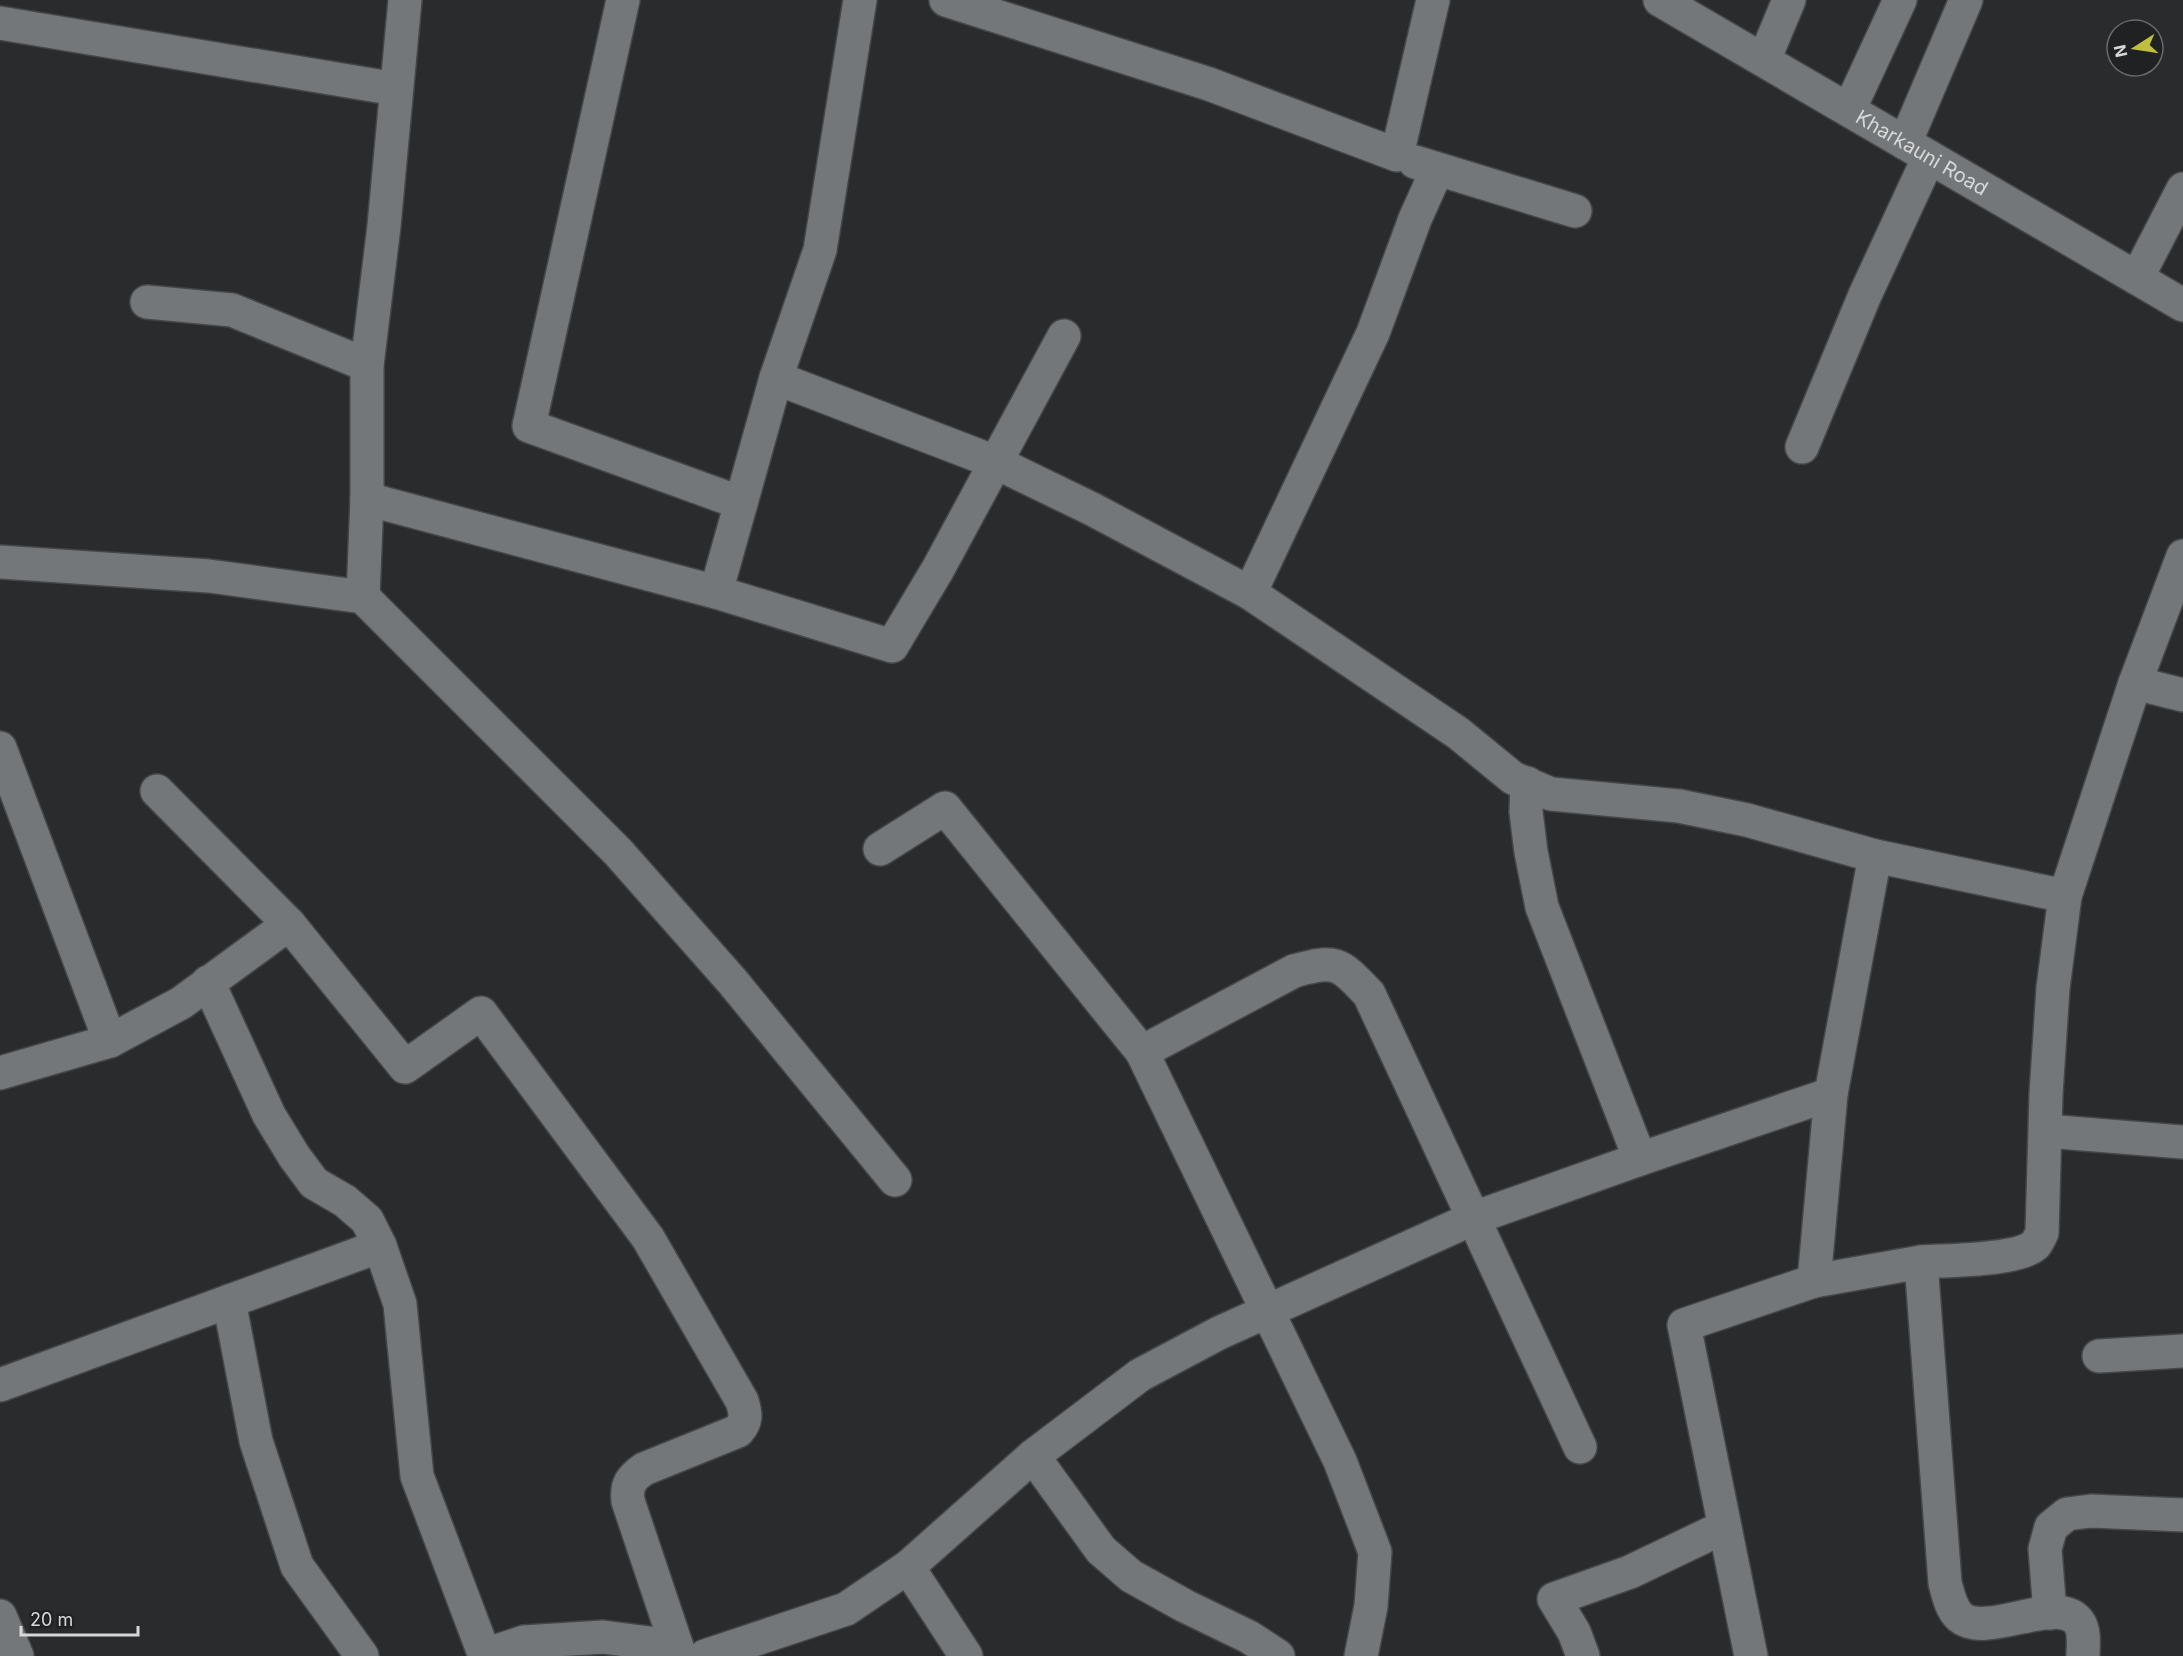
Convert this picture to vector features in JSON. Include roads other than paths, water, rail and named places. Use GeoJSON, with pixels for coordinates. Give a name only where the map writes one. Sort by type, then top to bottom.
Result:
{"type":"FeatureCollection","features":[{"type":"Feature","properties":{"kind":"street"},"geometry":{"type":"LineString","coordinates":[[363,597],[368,499],[367,364],[384,226],[405,0]]}},
{"type":"Feature","properties":{"kind":"street"},"geometry":{"type":"LineString","coordinates":[[623,0],[529,426],[741,503]]}},
{"type":"Feature","properties":{"kind":"street"},"geometry":{"type":"LineString","coordinates":[[716,592],[776,378],[820,250],[860,0]]}},
{"type":"Feature","properties":{"kind":"street"},"geometry":{"type":"LineString","coordinates":[[946,0],[1209,84],[1437,170],[1575,211]]}},
{"type":"Feature","properties":{"kind":"street"},"geometry":{"type":"LineString","coordinates":[[1396,155],[1433,0]]}},
{"type":"Feature","properties":{"kind":"street","name":"Kharkauni Road"},"geometry":{"type":"LineString","coordinates":[[1660,0],[2183,305]]}},
{"type":"Feature","properties":{"kind":"street"},"geometry":{"type":"LineString","coordinates":[[1764,60],[1789,0]]}},
{"type":"Feature","properties":{"kind":"street"},"geometry":{"type":"LineString","coordinates":[[1849,110],[1900,0]]}},
{"type":"Feature","properties":{"kind":"street"},"geometry":{"type":"LineString","coordinates":[[1802,447],[1865,295],[1917,150],[1966,0]]}},
{"type":"Feature","properties":{"kind":"street"},"geometry":{"type":"LineString","coordinates":[[0,23],[396,89]]}},
{"type":"Feature","properties":{"kind":"street"},"geometry":{"type":"LineString","coordinates":[[1250,593],[1373,333],[1415,219],[1437,170]]}},
{"type":"Feature","properties":{"kind":"street"},"geometry":{"type":"LineString","coordinates":[[2137,278],[2183,189]]}},
{"type":"Feature","properties":{"kind":"street"},"geometry":{"type":"LineString","coordinates":[[147,302],[232,310],[367,364]]}},
{"type":"Feature","properties":{"kind":"street"},"geometry":{"type":"LineString","coordinates":[[368,499],[716,592],[892,646],[938,569],[1064,336]]}},
{"type":"Feature","properties":{"kind":"street"},"geometry":{"type":"LineString","coordinates":[[776,378],[995,462],[1092,509],[1250,593],[1458,733],[1513,778],[1551,794],[1679,806],[1747,820],[1875,856],[2065,896]]}},
{"type":"Feature","properties":{"kind":"street"},"geometry":{"type":"LineString","coordinates":[[1751,1656],[1683,1325],[1814,1281],[1921,1262],[2006,1256],[2024,1252],[2036,1244],[2042,1233],[2053,988],[2065,896],[2135,683],[2183,556]]}},
{"type":"Feature","properties":{"kind":"street"},"geometry":{"type":"LineString","coordinates":[[0,562],[209,576],[363,597],[618,852],[732,981],[895,1180]]}},
{"type":"Feature","properties":{"kind":"street"},"geometry":{"type":"LineString","coordinates":[[2135,683],[2183,695]]}},
{"type":"Feature","properties":{"kind":"street"},"geometry":{"type":"LineString","coordinates":[[0,748],[110,1041]]}},
{"type":"Feature","properties":{"kind":"street"},"geometry":{"type":"LineString","coordinates":[[1527,783],[1526,812],[1542,907],[1640,1159]]}},
{"type":"Feature","properties":{"kind":"street"},"geometry":{"type":"LineString","coordinates":[[157,791],[289,924],[405,1067],[482,1013],[648,1238],[742,1401],[745,1412],[745,1424],[738,1431],[644,1469],[633,1476],[627,1488],[628,1501],[680,1656]]}},
{"type":"Feature","properties":{"kind":"street"},"geometry":{"type":"LineString","coordinates":[[880,849],[945,808],[1142,1052],[1340,1461],[1375,1551],[1371,1606],[1361,1656]]}},
{"type":"Feature","properties":{"kind":"street"},"geometry":{"type":"LineString","coordinates":[[1814,1281],[1831,1094],[1875,856]]}},
{"type":"Feature","properties":{"kind":"street"},"geometry":{"type":"LineString","coordinates":[[0,1073],[110,1041],[181,1003],[289,924]]}},
{"type":"Feature","properties":{"kind":"street"},"geometry":{"type":"LineString","coordinates":[[1142,1052],[1294,971],[1320,964],[1343,968],[1369,994],[1580,1447]]}},
{"type":"Feature","properties":{"kind":"street"},"geometry":{"type":"LineString","coordinates":[[208,982],[269,1115],[294,1156],[315,1183],[345,1201],[367,1220],[380,1245],[400,1304],[417,1476],[485,1655],[524,1642],[603,1637],[657,1644],[674,1656]]}},
{"type":"Feature","properties":{"kind":"street"},"geometry":{"type":"LineString","coordinates":[[705,1656],[846,1610],[908,1567],[1033,1456],[1140,1375],[1219,1333],[1474,1218],[1831,1094]]}},
{"type":"Feature","properties":{"kind":"street"},"geometry":{"type":"LineString","coordinates":[[2046,1131],[2183,1142]]}},
{"type":"Feature","properties":{"kind":"street"},"geometry":{"type":"LineString","coordinates":[[0,1384],[380,1245]]}},
{"type":"Feature","properties":{"kind":"street"},"geometry":{"type":"LineString","coordinates":[[1921,1262],[1945,1583],[1951,1604],[1960,1617],[1980,1624],[2050,1613],[2070,1614],[2079,1623],[2083,1634],[2084,1656]]}},
{"type":"Feature","properties":{"kind":"street"},"geometry":{"type":"LineString","coordinates":[[229,1301],[256,1441],[297,1566],[362,1656]]}},
{"type":"Feature","properties":{"kind":"street"},"geometry":{"type":"LineString","coordinates":[[2099,1356],[2183,1351]]}},
{"type":"Feature","properties":{"kind":"street"},"geometry":{"type":"LineString","coordinates":[[1033,1456],[1101,1550],[1131,1576],[1185,1606],[1249,1636],[1278,1656]]}},
{"type":"Feature","properties":{"kind":"street"},"geometry":{"type":"LineString","coordinates":[[2050,1613],[2045,1549],[2051,1527],[2067,1514],[2091,1511],[2183,1515]]}},
{"type":"Feature","properties":{"kind":"street"},"geometry":{"type":"LineString","coordinates":[[1583,1656],[1574,1632],[1554,1599],[1630,1572],[1724,1527]]}},
{"type":"Feature","properties":{"kind":"street"},"geometry":{"type":"LineString","coordinates":[[908,1567],[966,1656]]}},
{"type":"Feature","properties":{"kind":"street"},"geometry":{"type":"LineString","coordinates":[[0,1616],[17,1656]]}}]}
